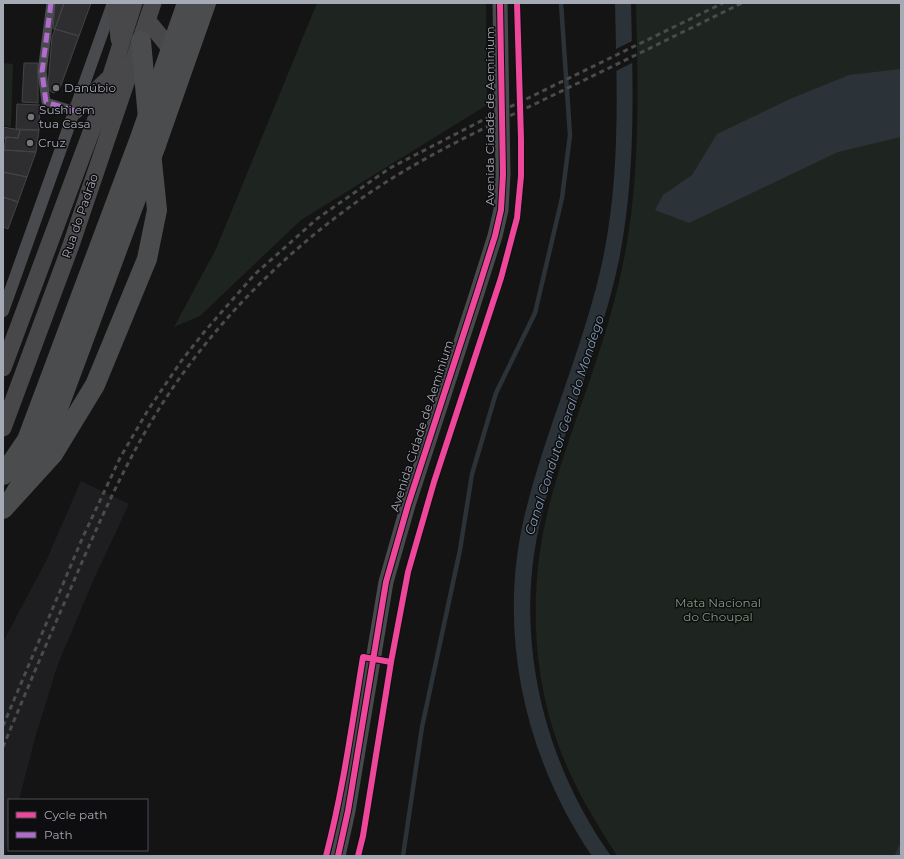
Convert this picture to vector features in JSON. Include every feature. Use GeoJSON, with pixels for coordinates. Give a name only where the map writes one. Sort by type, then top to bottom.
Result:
{"type":"FeatureCollection","features":[{"type":"Feature","properties":{"kind":"highway"},"geometry":{"type":"LineString","coordinates":[[3,475],[27,440],[137,145],[187,3]]}},
{"type":"Feature","properties":{"kind":"highway"},"geometry":{"type":"LineString","coordinates":[[8,503],[44,446],[156,145],[206,3]]}},
{"type":"Feature","properties":{"kind":"highway"},"geometry":{"type":"LineString","coordinates":[[8,503],[53,454],[95,385],[147,259],[157,210],[141,41]]}},
{"type":"Feature","properties":{"kind":"main road"},"geometry":{"type":"LineString","coordinates":[[116,3],[120,46]]}},
{"type":"Feature","properties":{"kind":"main road","name":"Rua do Padrão"},"geometry":{"type":"LineString","coordinates":[[3,368],[71,188],[110,78],[134,3]]}},
{"type":"Feature","properties":{"kind":"main road","name":"Rua do Padrão"},"geometry":{"type":"LineString","coordinates":[[3,428],[70,245],[153,3]]}},
{"type":"Feature","properties":{"kind":"main road"},"geometry":{"type":"LineString","coordinates":[[148,20],[174,53]]}},
{"type":"Feature","properties":{"kind":"main road"},"geometry":{"type":"LineString","coordinates":[[76,110],[110,78]]}},
{"type":"Feature","properties":{"kind":"street"},"geometry":{"type":"LineString","coordinates":[[51,3],[42,72],[46,102],[76,110]]}},
{"type":"Feature","properties":{"kind":"street"},"geometry":{"type":"LineString","coordinates":[[3,312],[113,3]]}},
{"type":"Feature","properties":{"kind":"street","name":"Avenida Cidade de Aeminium"},"geometry":{"type":"LineString","coordinates":[[338,856],[348,811],[386,582],[406,512],[477,293],[502,210],[503,174],[500,3]]}},
{"type":"Feature","properties":{"kind":"shaded area"},"geometry":{"type":"Polygon","coordinates":[[[81,481],[129,504],[93,581],[58,664],[35,738],[19,799],[8,799],[8,842],[5,856],[3,856],[3,642],[46,561],[81,481]]]}},
{"type":"Feature","properties":{"kind":"green space"},"geometry":{"type":"Polygon","coordinates":[[[317,3],[486,3],[487,105],[301,220],[200,316],[174,327],[216,249],[317,3]]]}},
{"type":"Feature","properties":{"kind":"green space","name":"Mata Nacional do Choupal"},"geometry":{"type":"Polygon","coordinates":[[[636,3],[901,3],[901,856],[617,856],[580,793],[569,771],[547,708],[537,642],[537,576],[541,543],[548,510],[566,449],[597,359],[615,299],[628,235],[637,136],[636,3]]]}},
{"type":"Feature","properties":{"kind":"green space"},"geometry":{"type":"Polygon","coordinates":[[[3,63],[13,64],[11,127],[3,125],[3,63]]]}},
{"type":"Feature","properties":{"kind":"water","name":"Canal Condutor Geral do Mondego"},"geometry":{"type":"Polygon","coordinates":[[[615,3],[631,3],[633,100],[631,164],[624,228],[619,260],[611,294],[547,493],[539,527],[532,570],[530,613],[533,656],[540,699],[552,741],[568,781],[588,820],[611,856],[592,856],[569,818],[549,778],[534,737],[523,694],[516,650],[514,606],[516,562],[524,518],[532,487],[592,303],[607,239],[615,172],[617,104],[615,3]]]}},
{"type":"Feature","properties":{"kind":"water"},"geometry":{"type":"Polygon","coordinates":[[[901,69],[901,137],[838,152],[689,223],[655,210],[663,195],[692,175],[717,134],[790,99],[849,75],[901,69]]]}},
{"type":"Feature","properties":{"kind":"pier"},"geometry":{"type":"Polygon","coordinates":[[[634,40],[634,62],[614,72],[614,50],[634,40]]]}},
{"type":"Feature","properties":{"kind":"building"},"geometry":{"type":"Polygon","coordinates":[[[55,3],[64,3],[55,29],[53,29],[55,3]]]}},
{"type":"Feature","properties":{"kind":"building"},"geometry":{"type":"Polygon","coordinates":[[[64,3],[91,3],[79,36],[55,29],[64,3]]]}},
{"type":"Feature","properties":{"kind":"building"},"geometry":{"type":"Polygon","coordinates":[[[55,29],[79,36],[60,88],[58,91],[53,93],[48,89],[48,86],[52,37],[55,29]]]}},
{"type":"Feature","properties":{"kind":"building"},"geometry":{"type":"Polygon","coordinates":[[[24,63],[38,63],[38,103],[22,102],[24,63]]]}},
{"type":"Feature","properties":{"kind":"building"},"geometry":{"type":"Polygon","coordinates":[[[17,104],[40,105],[39,130],[16,129],[17,104]]]}},
{"type":"Feature","properties":{"kind":"building"},"geometry":{"type":"Polygon","coordinates":[[[3,127],[20,130],[18,138],[3,138],[3,127]]]}},
{"type":"Feature","properties":{"kind":"building"},"geometry":{"type":"Polygon","coordinates":[[[20,130],[39,130],[36,152],[4,150],[6,137],[18,138],[20,130]]]}},
{"type":"Feature","properties":{"kind":"building"},"geometry":{"type":"Polygon","coordinates":[[[3,150],[36,152],[27,177],[3,172],[3,150]]]}},
{"type":"Feature","properties":{"kind":"building"},"geometry":{"type":"Polygon","coordinates":[[[3,172],[27,177],[18,202],[3,197],[3,172]]]}},
{"type":"Feature","properties":{"kind":"building"},"geometry":{"type":"Polygon","coordinates":[[[3,197],[18,202],[8,229],[3,227],[3,197]]]}},
{"type":"Feature","properties":{"kind":"waterway"},"geometry":{"type":"LineString","coordinates":[[403,856],[422,727],[460,550],[472,474],[496,393],[535,313],[562,198],[570,135],[561,3]]}},
{"type":"Feature","properties":{"kind":"waterway"},"geometry":{"type":"LineString","coordinates":[[897,856],[901,847]]}},
{"type":"Feature","properties":{"kind":"railway"},"geometry":{"type":"LineString","coordinates":[[3,726],[82,539],[120,458],[148,410],[182,360],[205,331],[255,274],[318,218],[390,168],[479,122],[723,3]]}},
{"type":"Feature","properties":{"kind":"railway"},"geometry":{"type":"LineString","coordinates":[[3,747],[90,544],[132,455],[157,412],[200,350],[224,321],[250,294],[277,267],[335,218],[365,196],[407,169],[473,134],[742,3]]}},
{"type":"Feature","properties":{"kind":"marked path"},"geometry":{"type":"LineString","coordinates":[[51,3],[42,72],[46,102],[75,111]]}},
{"type":"Feature","properties":{"kind":"cycle path"},"geometry":{"type":"LineString","coordinates":[[338,856],[348,811],[386,582],[408,505],[495,236],[501,210],[503,174],[500,3]]}},
{"type":"Feature","properties":{"kind":"cycle path"},"geometry":{"type":"LineString","coordinates":[[358,856],[363,836],[391,662],[408,572],[434,482],[501,278],[517,218],[521,176],[517,3]]}},
{"type":"Feature","properties":{"kind":"cycle path"},"geometry":{"type":"LineString","coordinates":[[326,856],[342,782],[363,657],[391,662]]}},
{"type":"Feature","properties":{"kind":"place","name":"Danúbio"},"geometry":{"type":"Point","coordinates":[56,88]}},
{"type":"Feature","properties":{"kind":"place","name":"Sushi em tua Casa"},"geometry":{"type":"Point","coordinates":[31,117]}},
{"type":"Feature","properties":{"kind":"place","name":"Cruz"},"geometry":{"type":"Point","coordinates":[30,143]}}]}
